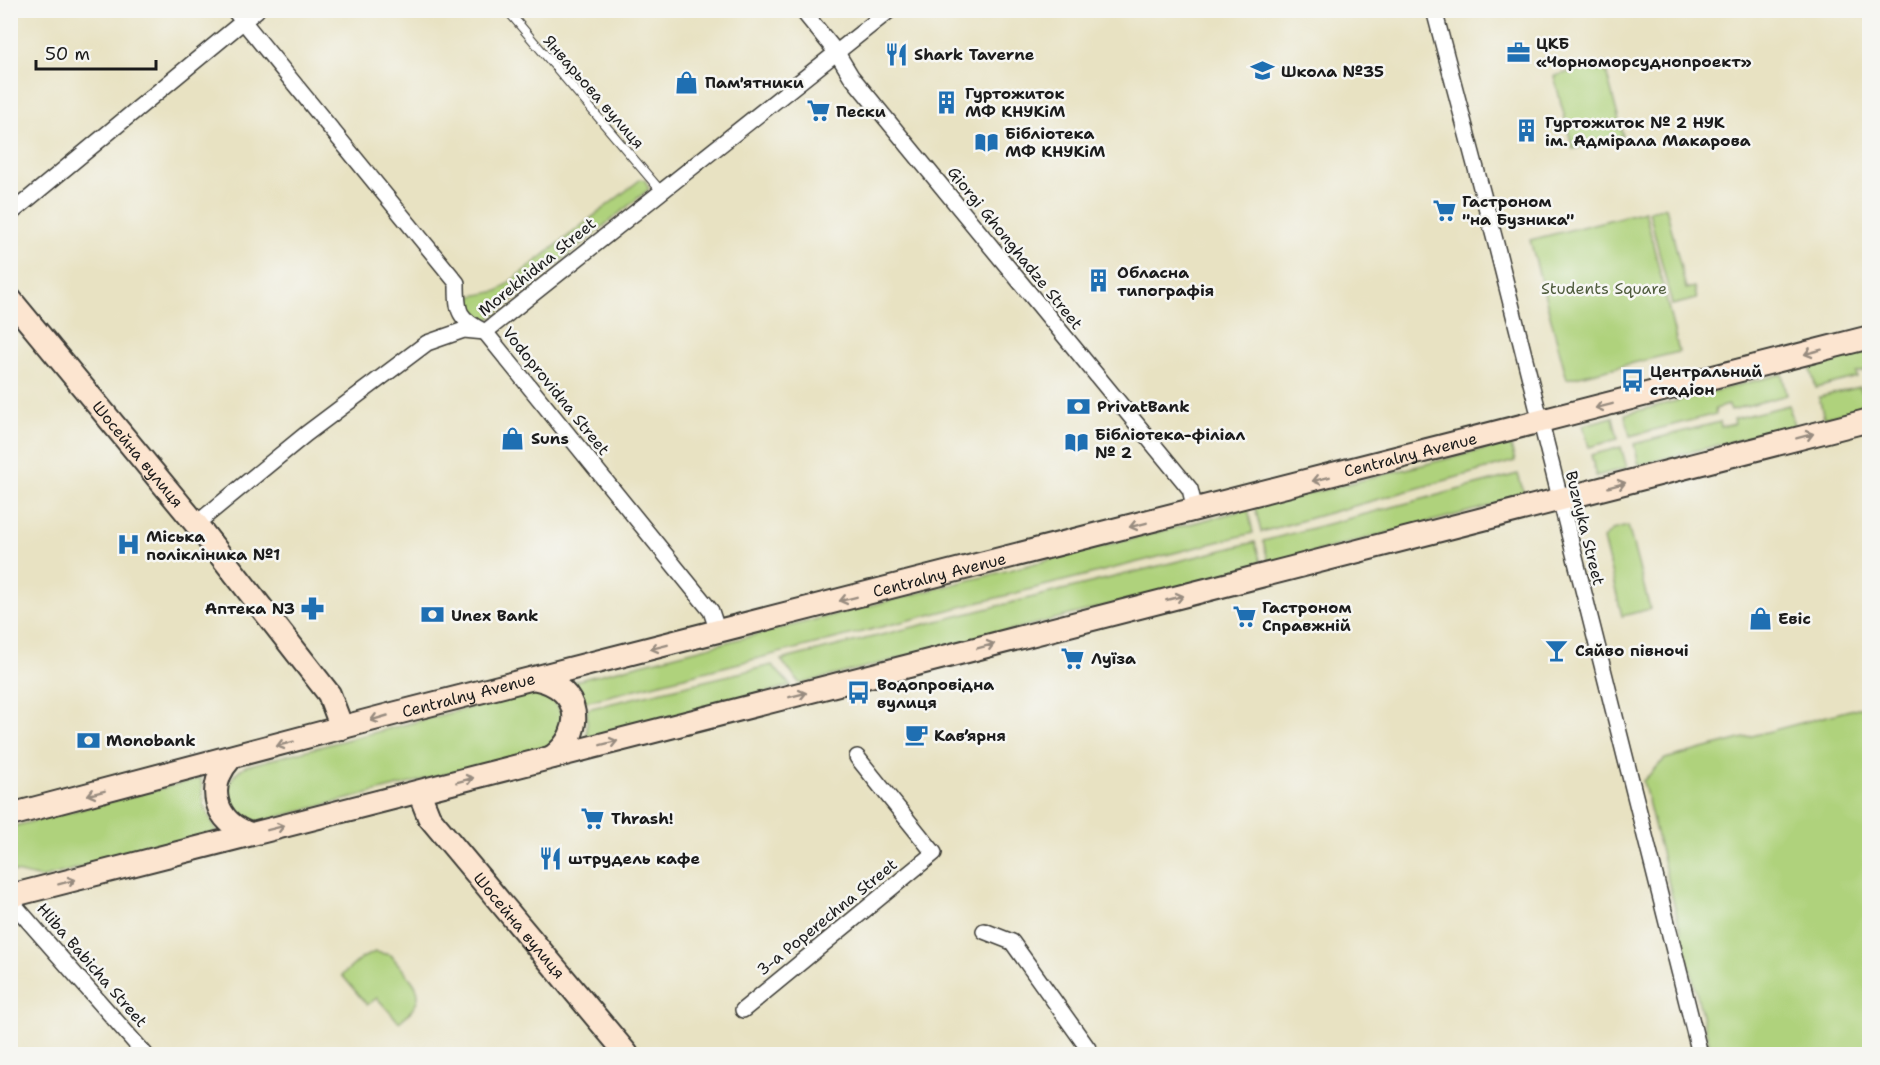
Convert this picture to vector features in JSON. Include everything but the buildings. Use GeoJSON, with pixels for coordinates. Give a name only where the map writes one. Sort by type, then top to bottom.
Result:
{"type":"FeatureCollection","features":[{"type":"Feature","properties":{"kind":"main road","name":"Шосейна вулиця"},"geometry":{"type":"LineString","coordinates":[[10,299],[196,524],[329,694],[342,728]]}},
{"type":"Feature","properties":{"kind":"main road","name":"Centralny Avenue"},"geometry":{"type":"LineString","coordinates":[[10,815],[1869,337]]}},
{"type":"Feature","properties":{"kind":"main road"},"geometry":{"type":"LineString","coordinates":[[10,898],[250,834],[1869,420]]}},
{"type":"Feature","properties":{"kind":"main road"},"geometry":{"type":"LineString","coordinates":[[537,679],[547,681],[563,691],[573,709],[571,736],[561,751],[552,757]]}},
{"type":"Feature","properties":{"kind":"main road"},"geometry":{"type":"LineString","coordinates":[[230,759],[217,778],[216,801],[228,823],[250,834]]}},
{"type":"Feature","properties":{"kind":"main road","name":"Шосейна вулиця"},"geometry":{"type":"LineString","coordinates":[[419,792],[429,817],[627,1054]]}},
{"type":"Feature","properties":{"kind":"street"},"geometry":{"type":"LineString","coordinates":[[10,214],[238,16],[257,10]]}},
{"type":"Feature","properties":{"kind":"street","name":"Giorgi Ghonghadze Street"},"geometry":{"type":"LineString","coordinates":[[802,10],[837,53],[851,76],[1190,489],[1195,510]]}},
{"type":"Feature","properties":{"kind":"street","name":"Morekhidna Street"},"geometry":{"type":"LineString","coordinates":[[196,524],[306,434],[427,343],[464,330],[485,332],[890,10]]}},
{"type":"Feature","properties":{"kind":"street","name":"Buznyka Street"},"geometry":{"type":"LineString","coordinates":[[1434,10],[1700,1054]]}},
{"type":"Feature","properties":{"kind":"street","name":"Vodoprovidna Street"},"geometry":{"type":"LineString","coordinates":[[238,16],[457,283],[457,308],[465,322],[485,332],[711,611],[718,632]]}},
{"type":"Feature","properties":{"kind":"street","name":"3-a Poperechna Street"},"geometry":{"type":"LineString","coordinates":[[743,1010],[934,852],[857,757]]}},
{"type":"Feature","properties":{"kind":"street","name":"Hliba Babicha Street"},"geometry":{"type":"LineString","coordinates":[[10,898],[145,1054]]}},
{"type":"Feature","properties":{"kind":"street"},"geometry":{"type":"LineString","coordinates":[[984,931],[1011,942],[1092,1054]]}},
{"type":"Feature","properties":{"kind":"lane","name":"Январьова вулиця"},"geometry":{"type":"LineString","coordinates":[[507,10],[661,191]]}},
{"type":"Feature","properties":{"kind":"green space"},"geometry":{"type":"Polygon","coordinates":[[[1604,63],[1623,136],[1573,149],[1554,76],[1604,63]]]}},
{"type":"Feature","properties":{"kind":"green space"},"geometry":{"type":"Polygon","coordinates":[[[641,179],[645,180],[649,189],[488,320],[481,322],[467,318],[462,298],[498,291],[641,179]]]}},
{"type":"Feature","properties":{"kind":"green space"},"geometry":{"type":"Polygon","coordinates":[[[1666,207],[1686,289],[1694,287],[1697,299],[1672,305],[1649,211],[1666,207]]]}},
{"type":"Feature","properties":{"kind":"green space","name":"Students Square"},"geometry":{"type":"Polygon","coordinates":[[[1645,211],[1679,352],[1567,379],[1530,240],[1645,211]]]}},
{"type":"Feature","properties":{"kind":"green space"},"geometry":{"type":"Polygon","coordinates":[[[1869,352],[1869,370],[1856,373],[1857,377],[1816,388],[1810,367],[1869,352]]]}},
{"type":"Feature","properties":{"kind":"green space"},"geometry":{"type":"Polygon","coordinates":[[[1782,374],[1787,395],[1731,410],[1729,405],[1715,409],[1716,414],[1630,436],[1625,414],[1782,374]]]}},
{"type":"Feature","properties":{"kind":"green space"},"geometry":{"type":"Polygon","coordinates":[[[1860,387],[1861,392],[1869,390],[1869,407],[1824,418],[1819,397],[1860,387]]]}},
{"type":"Feature","properties":{"kind":"green space"},"geometry":{"type":"Polygon","coordinates":[[[1789,405],[1794,426],[1639,465],[1634,444],[1720,422],[1721,427],[1734,424],[1733,419],[1789,405]]]}},
{"type":"Feature","properties":{"kind":"green space"},"geometry":{"type":"Polygon","coordinates":[[[1613,417],[1618,439],[1589,447],[1583,425],[1613,417]]]}},
{"type":"Feature","properties":{"kind":"green space"},"geometry":{"type":"Polygon","coordinates":[[[1510,443],[1515,461],[1261,532],[1255,507],[1510,443]]]}},
{"type":"Feature","properties":{"kind":"green space"},"geometry":{"type":"Polygon","coordinates":[[[1621,447],[1627,468],[1596,476],[1591,455],[1621,447]]]}},
{"type":"Feature","properties":{"kind":"green space"},"geometry":{"type":"Polygon","coordinates":[[[1518,474],[1525,497],[1269,564],[1263,541],[1518,474]]]}},
{"type":"Feature","properties":{"kind":"green space"},"geometry":{"type":"Polygon","coordinates":[[[1248,509],[1253,533],[585,702],[571,682],[1248,509]]]}},
{"type":"Feature","properties":{"kind":"green space"},"geometry":{"type":"Polygon","coordinates":[[[1628,526],[1650,609],[1622,616],[1603,539],[1612,530],[1628,526]]]}},
{"type":"Feature","properties":{"kind":"green space"},"geometry":{"type":"Polygon","coordinates":[[[1255,542],[1262,566],[800,684],[781,660],[1255,542]]]}},
{"type":"Feature","properties":{"kind":"green space"},"geometry":{"type":"Polygon","coordinates":[[[772,665],[791,686],[587,738],[587,709],[772,665]]]}},
{"type":"Feature","properties":{"kind":"green space"},"geometry":{"type":"Polygon","coordinates":[[[530,692],[551,700],[558,707],[562,716],[563,725],[560,734],[544,749],[258,822],[244,818],[230,805],[228,793],[230,782],[236,773],[246,766],[530,692]]]}},
{"type":"Feature","properties":{"kind":"green space"},"geometry":{"type":"Polygon","coordinates":[[[1869,705],[1869,1054],[1720,1054],[1709,1043],[1643,781],[1665,759],[1869,705]]]}},
{"type":"Feature","properties":{"kind":"green space"},"geometry":{"type":"Polygon","coordinates":[[[201,778],[203,804],[217,832],[41,878],[11,871],[11,827],[201,778]]]}},
{"type":"Feature","properties":{"kind":"green space"},"geometry":{"type":"Polygon","coordinates":[[[375,952],[391,955],[417,989],[416,1004],[399,1022],[377,998],[367,1005],[342,975],[362,958],[375,952]]]}},
{"type":"Feature","properties":{"kind":"place","name":"ЦКБ «Чорноморсуднопроект»"},"geometry":{"type":"Point","coordinates":[1518,52]}},
{"type":"Feature","properties":{"kind":"place","name":"Shark Taverne"},"geometry":{"type":"Point","coordinates":[896,54]}},
{"type":"Feature","properties":{"kind":"place","name":"Школа №35"},"geometry":{"type":"Point","coordinates":[1263,71]}},
{"type":"Feature","properties":{"kind":"place","name":"Пам'ятники"},"geometry":{"type":"Point","coordinates":[687,82]}},
{"type":"Feature","properties":{"kind":"place","name":"Гуртожиток МФ КНУКіМ"},"geometry":{"type":"Point","coordinates":[947,102]}},
{"type":"Feature","properties":{"kind":"place","name":"Пески"},"geometry":{"type":"Point","coordinates":[818,111]}},
{"type":"Feature","properties":{"kind":"place","name":"Гуртожиток № 2 НУК ім. Адмірала Макарова"},"geometry":{"type":"Point","coordinates":[1527,131]}},
{"type":"Feature","properties":{"kind":"place","name":"Бібліотека МФ КНУКіМ"},"geometry":{"type":"Point","coordinates":[987,142]}},
{"type":"Feature","properties":{"kind":"place","name":"Гастроном \"на Бузника\""},"geometry":{"type":"Point","coordinates":[1444,210]}},
{"type":"Feature","properties":{"kind":"place","name":"Обласна типографія"},"geometry":{"type":"Point","coordinates":[1099,281]}},
{"type":"Feature","properties":{"kind":"place","name":"Центральний стадіон"},"geometry":{"type":"Point","coordinates":[1632,380]}},
{"type":"Feature","properties":{"kind":"place","name":"PrivatBank"},"geometry":{"type":"Point","coordinates":[1079,406]}},
{"type":"Feature","properties":{"kind":"place","name":"Suns"},"geometry":{"type":"Point","coordinates":[513,438]}},
{"type":"Feature","properties":{"kind":"place","name":"Бібліотека-філіал № 2"},"geometry":{"type":"Point","coordinates":[1077,443]}},
{"type":"Feature","properties":{"kind":"place","name":"Міська полікліника №1"},"geometry":{"type":"Point","coordinates":[128,545]}},
{"type":"Feature","properties":{"kind":"place","name":"Аптека N3"},"geometry":{"type":"Point","coordinates":[313,608]}},
{"type":"Feature","properties":{"kind":"place","name":"Unex Bank"},"geometry":{"type":"Point","coordinates":[433,615]}},
{"type":"Feature","properties":{"kind":"place","name":"Гастроном Справжній"},"geometry":{"type":"Point","coordinates":[1244,616]}},
{"type":"Feature","properties":{"kind":"place","name":"Евіс"},"geometry":{"type":"Point","coordinates":[1760,618]}},
{"type":"Feature","properties":{"kind":"place","name":"Сяйво півночі"},"geometry":{"type":"Point","coordinates":[1557,650]}},
{"type":"Feature","properties":{"kind":"place","name":"Луїза"},"geometry":{"type":"Point","coordinates":[1073,658]}},
{"type":"Feature","properties":{"kind":"place","name":"Водопровідна вулиця"},"geometry":{"type":"Point","coordinates":[859,693]}},
{"type":"Feature","properties":{"kind":"place","name":"Кав’ярня"},"geometry":{"type":"Point","coordinates":[916,735]}},
{"type":"Feature","properties":{"kind":"place","name":"Monobank"},"geometry":{"type":"Point","coordinates":[88,740]}},
{"type":"Feature","properties":{"kind":"place","name":"Thrash!"},"geometry":{"type":"Point","coordinates":[593,818]}},
{"type":"Feature","properties":{"kind":"place","name":"штрудель кафе"},"geometry":{"type":"Point","coordinates":[550,858]}}]}
